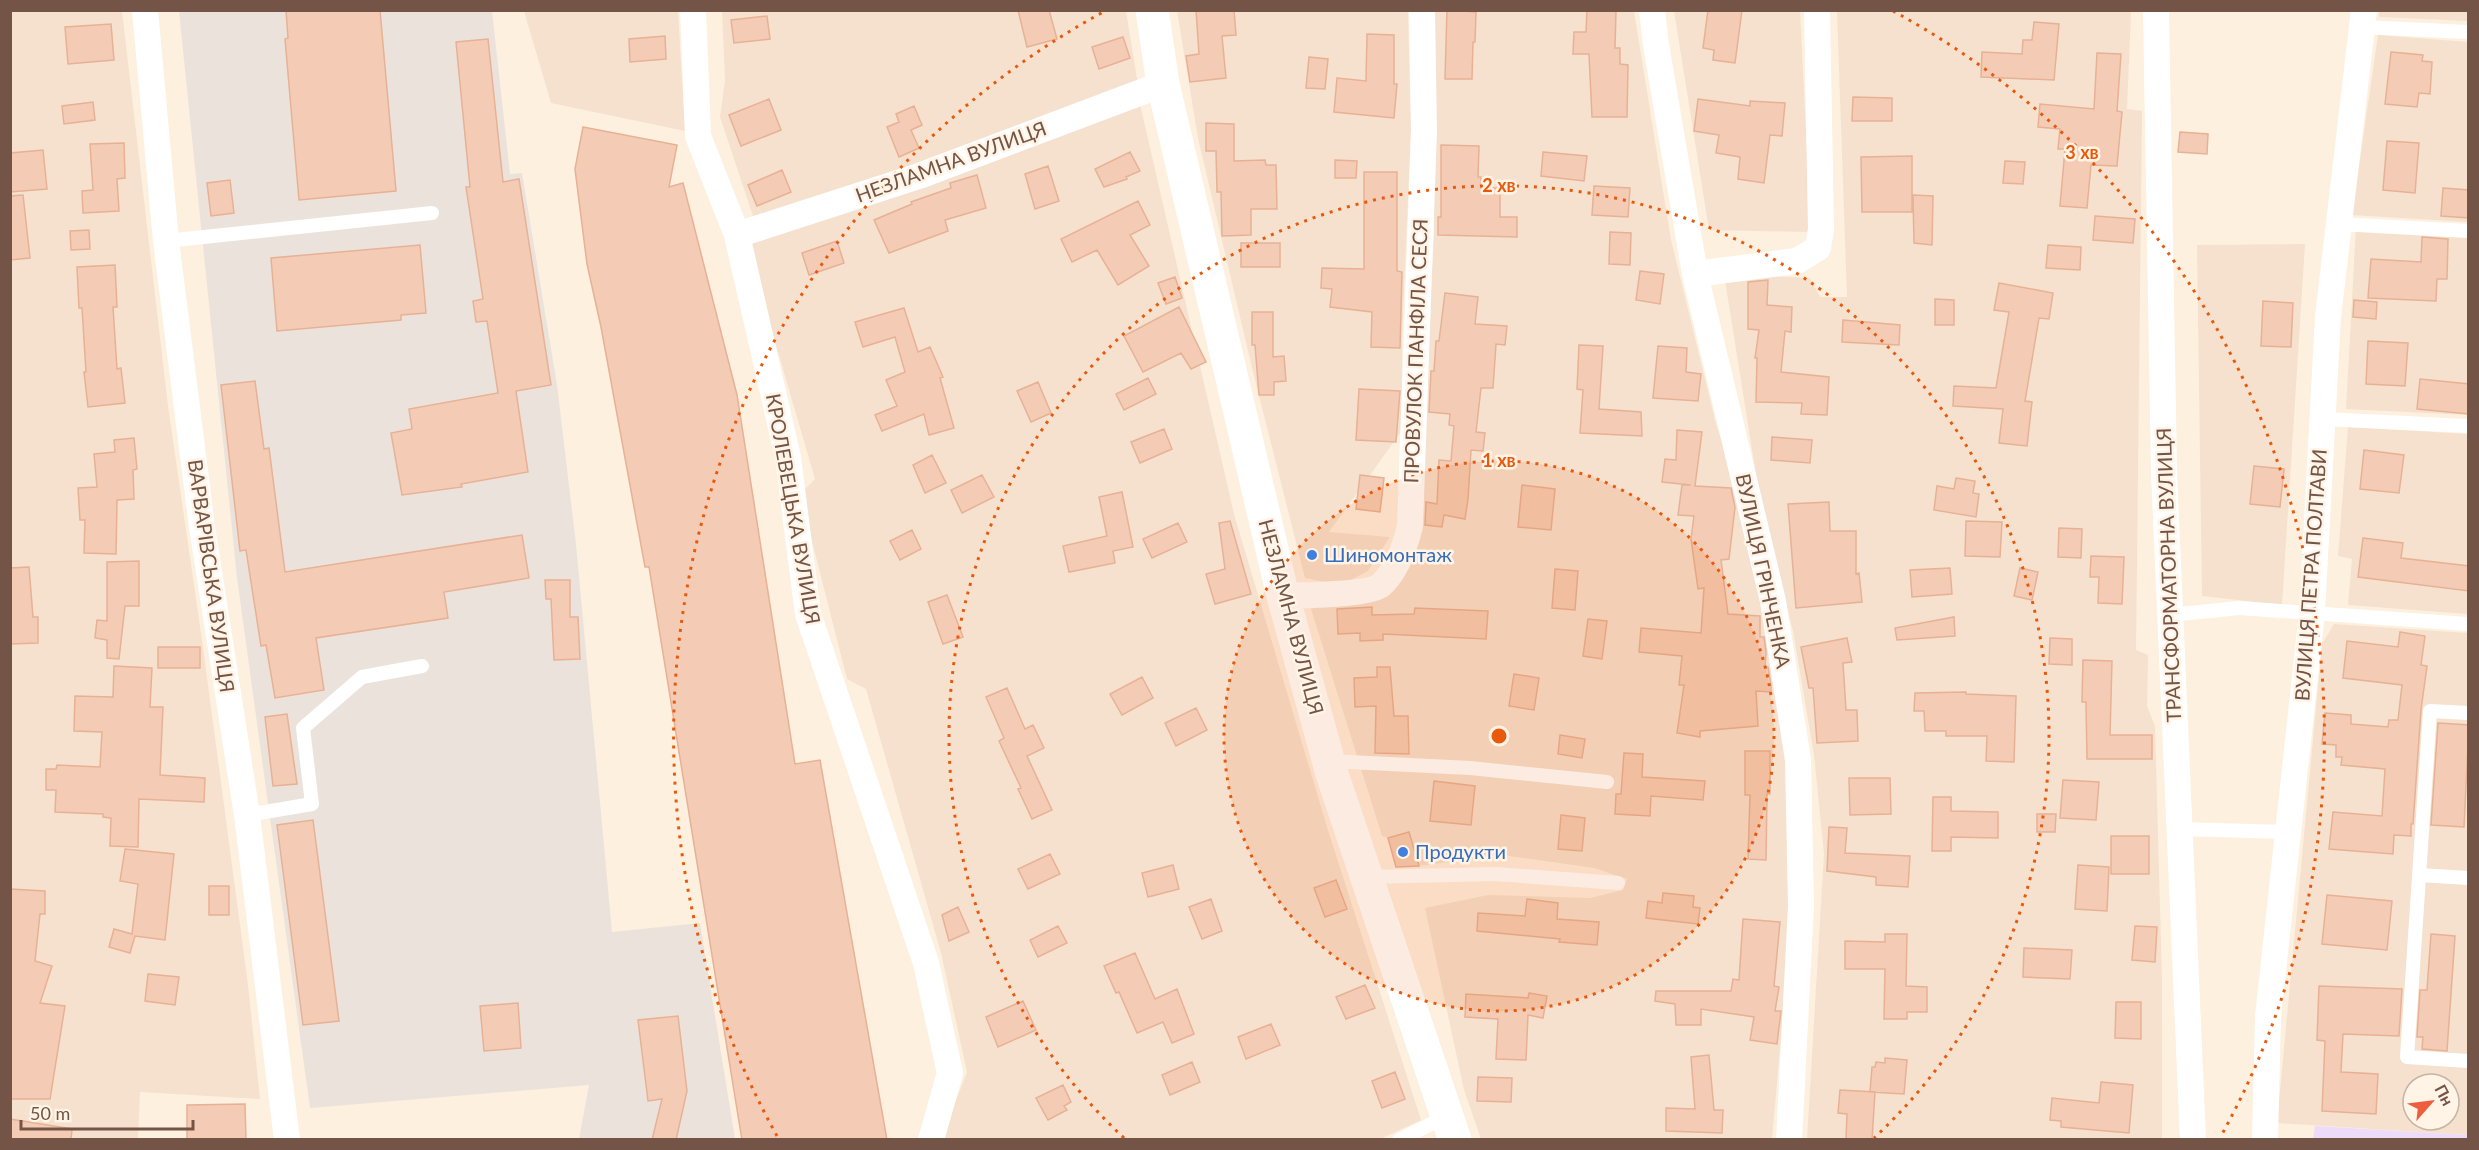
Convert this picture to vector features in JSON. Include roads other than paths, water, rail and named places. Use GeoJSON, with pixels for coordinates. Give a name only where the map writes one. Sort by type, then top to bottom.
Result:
{"type":"FeatureCollection","features":[{"type":"Feature","properties":{"kind":"street","name":"ВАРВАРІВСЬКА ВУЛИЦЯ"},"geometry":{"type":"LineString","coordinates":[[145,10],[166,241],[202,527],[247,815],[287,1140]]}},
{"type":"Feature","properties":{"kind":"street","name":"КРОЛЕВЕЦЬКА ВУЛИЦЯ"},"geometry":{"type":"LineString","coordinates":[[693,10],[698,136],[737,235],[788,458],[808,614],[926,963],[950,1073],[931,1140]]}},
{"type":"Feature","properties":{"kind":"street","name":"НЕЗЛАМНА ВУЛИЦЯ"},"geometry":{"type":"LineString","coordinates":[[1152,10],[1163,84],[1283,596],[1329,761],[1451,1128]]}},
{"type":"Feature","properties":{"kind":"street","name":"ПРОВУЛОК ПАНФІЛА СЕСЯ"},"geometry":{"type":"LineString","coordinates":[[1283,596],[1359,592],[1380,586],[1392,571],[1404,549],[1410,526],[1424,131],[1422,10]]}},
{"type":"Feature","properties":{"kind":"street","name":"ВУЛИЦЯ ГРІНЧЕНКА"},"geometry":{"type":"LineString","coordinates":[[1652,10],[1695,274],[1773,601],[1798,760],[1801,906],[1789,1140]]}},
{"type":"Feature","properties":{"kind":"street"},"geometry":{"type":"LineString","coordinates":[[1695,274],[1797,261],[1818,248],[1821,229],[1817,10]]}},
{"type":"Feature","properties":{"kind":"street","name":"ТРАНСФОРМАТОРНА ВУЛИЦЯ"},"geometry":{"type":"LineString","coordinates":[[2157,10],[2164,472],[2193,1140]]}},
{"type":"Feature","properties":{"kind":"street","name":"ВУЛИЦЯ ПЕТРА ПОЛТАВИ"},"geometry":{"type":"LineString","coordinates":[[2265,1140],[2268,1017],[2312,612],[2328,317],[2363,19]]}},
{"type":"Feature","properties":{"kind":"street","name":"НЕЗЛАМНА ВУЛИЦЯ"},"geometry":{"type":"LineString","coordinates":[[737,235],[919,176],[1163,84]]}},
{"type":"Feature","properties":{"kind":"lane"},"geometry":{"type":"LineString","coordinates":[[2363,19],[2469,32]]}},
{"type":"Feature","properties":{"kind":"lane"},"geometry":{"type":"LineString","coordinates":[[166,241],[432,213]]}},
{"type":"Feature","properties":{"kind":"lane"},"geometry":{"type":"LineString","coordinates":[[2339,224],[2469,231]]}},
{"type":"Feature","properties":{"kind":"lane"},"geometry":{"type":"LineString","coordinates":[[2323,419],[2469,426]]}},
{"type":"Feature","properties":{"kind":"lane"},"geometry":{"type":"LineString","coordinates":[[2170,615],[2239,608],[2469,624]]}},
{"type":"Feature","properties":{"kind":"lane"},"geometry":{"type":"LineString","coordinates":[[247,815],[312,804],[303,728],[362,677],[422,666]]}},
{"type":"Feature","properties":{"kind":"lane"},"geometry":{"type":"LineString","coordinates":[[2469,713],[2430,711],[2407,1057],[2469,1061]]}},
{"type":"Feature","properties":{"kind":"lane"},"geometry":{"type":"LineString","coordinates":[[1329,761],[1470,768],[1607,782]]}},
{"type":"Feature","properties":{"kind":"lane"},"geometry":{"type":"LineString","coordinates":[[2178,829],[2288,832]]}},
{"type":"Feature","properties":{"kind":"lane"},"geometry":{"type":"LineString","coordinates":[[1367,877],[1495,874],[1618,883]]}},
{"type":"Feature","properties":{"kind":"lane"},"geometry":{"type":"LineString","coordinates":[[2419,875],[2469,878]]}},
{"type":"Feature","properties":{"kind":"lane"},"geometry":{"type":"LineString","coordinates":[[1399,1140],[1451,1128]]}},
{"type":"Feature","properties":{"kind":"place","name":"Шиномонтаж"},"geometry":{"type":"Point","coordinates":[1312,555]}},
{"type":"Feature","properties":{"kind":"place","name":"Продукти"},"geometry":{"type":"Point","coordinates":[1403,852]}}]}
